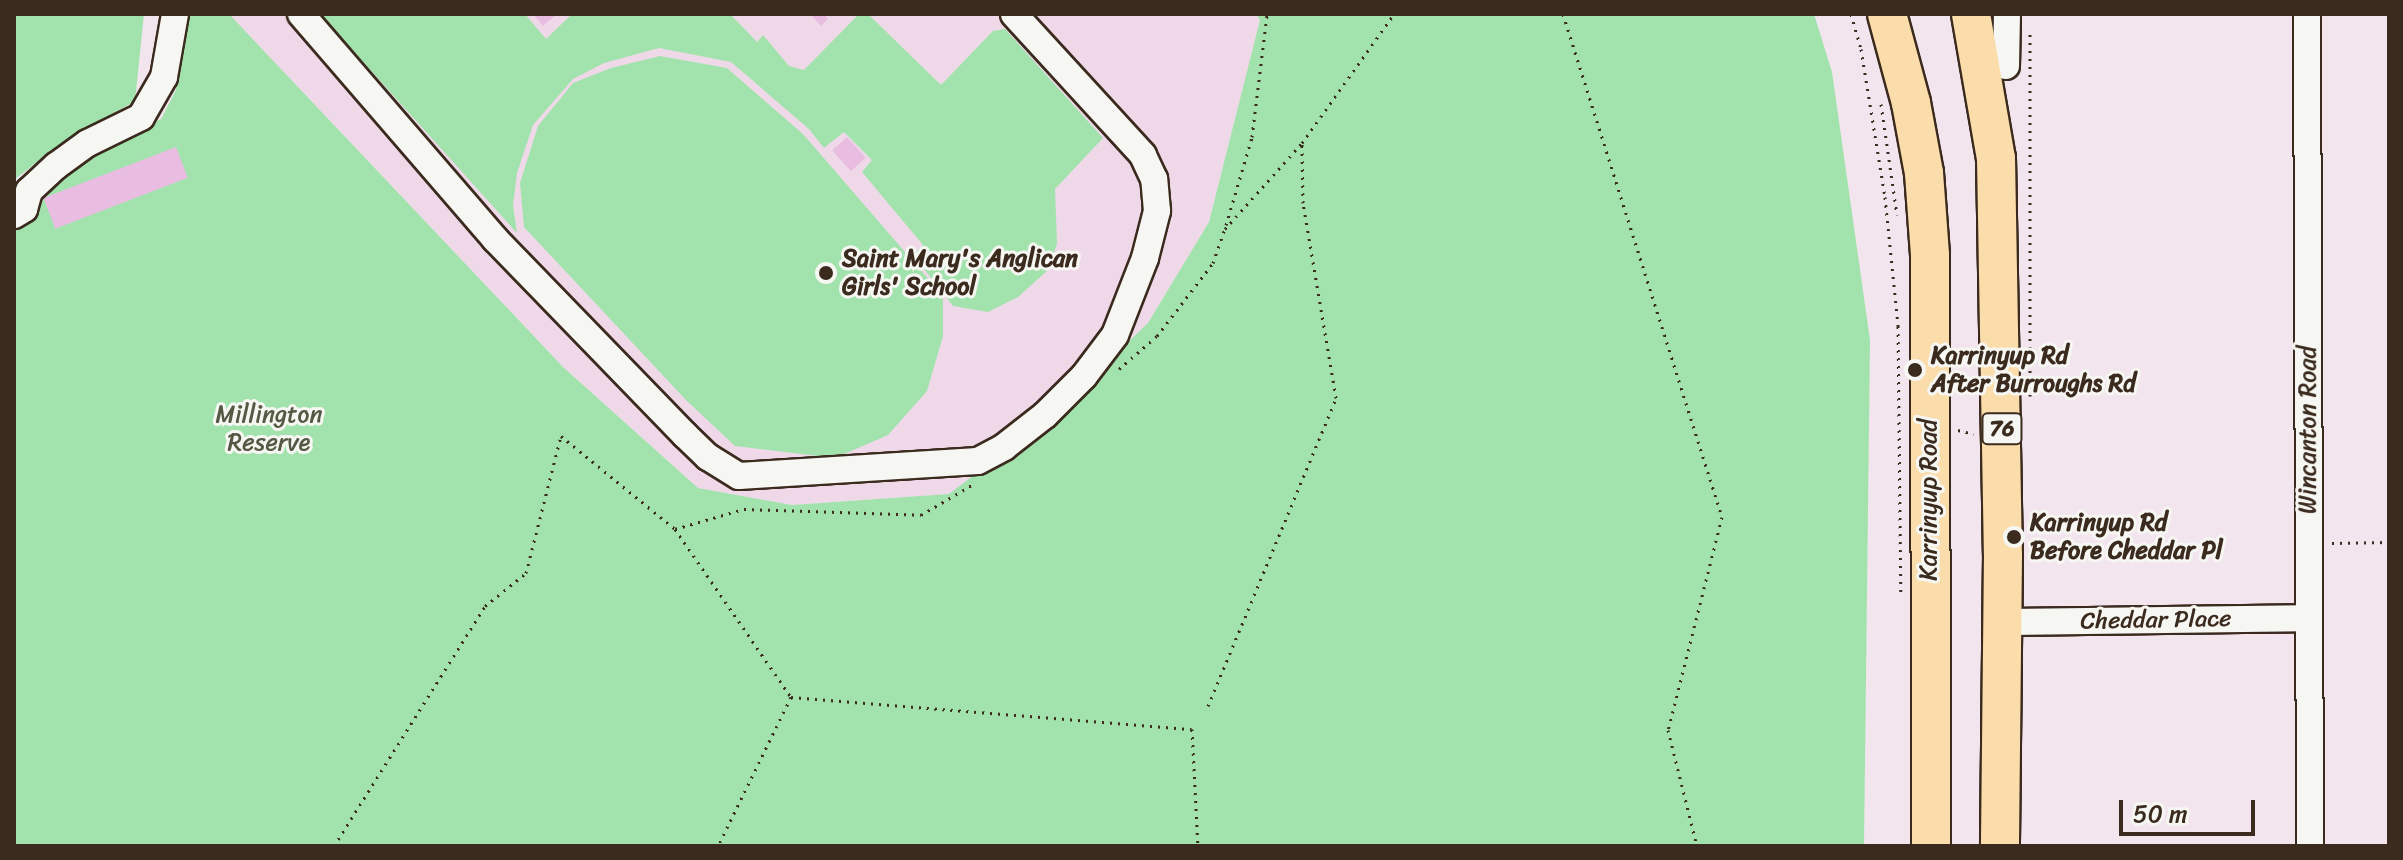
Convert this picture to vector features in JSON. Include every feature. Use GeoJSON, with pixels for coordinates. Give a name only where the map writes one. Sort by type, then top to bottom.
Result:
{"type":"FeatureCollection","features":[{"type":"Feature","properties":{"kind":"highway","name":"Karrinyup Road"},"geometry":{"type":"LineString","coordinates":[[1887,14],[1911,103],[1924,173],[1930,255],[1914,422],[1931,846]]}},
{"type":"Feature","properties":{"kind":"highway","name":"76"},"geometry":{"type":"LineString","coordinates":[[1971,14],[1996,158],[2002,439],[2000,846]]}},
{"type":"Feature","properties":{"kind":"street"},"geometry":{"type":"LineString","coordinates":[[14,215],[24,209],[29,191],[56,166],[88,143],[141,117],[164,77],[175,14]]}},
{"type":"Feature","properties":{"kind":"street"},"geometry":{"type":"LineString","coordinates":[[301,14],[495,239],[685,435],[708,457],[739,476],[978,461],[1004,447],[1045,415],[1084,376],[1115,335],[1145,258],[1154,223],[1157,211],[1154,179],[1143,155],[1014,14]]}},
{"type":"Feature","properties":{"kind":"street","name":"Wincanton Road"},"geometry":{"type":"LineString","coordinates":[[2307,14],[2310,846]]}},
{"type":"Feature","properties":{"kind":"street"},"geometry":{"type":"LineString","coordinates":[[2006,66],[2018,20]]}},
{"type":"Feature","properties":{"kind":"street","name":"Cheddar Place"},"geometry":{"type":"LineString","coordinates":[[2002,622],[2309,618]]}},
{"type":"Feature","properties":{"kind":"path"},"geometry":{"type":"LineString","coordinates":[[1109,377],[1157,336],[1213,263],[1252,137],[1267,14]]}},
{"type":"Feature","properties":{"kind":"path"},"geometry":{"type":"LineString","coordinates":[[1225,229],[1302,143],[1394,14]]}},
{"type":"Feature","properties":{"kind":"path"},"geometry":{"type":"LineString","coordinates":[[1563,14],[1722,517],[1668,730],[1697,846]]}},
{"type":"Feature","properties":{"kind":"path"},"geometry":{"type":"LineString","coordinates":[[1851,14],[1861,49],[1885,197],[1898,326],[1914,422],[1901,597]]}},
{"type":"Feature","properties":{"kind":"path"},"geometry":{"type":"LineString","coordinates":[[2018,20],[2030,83],[2030,408]]}},
{"type":"Feature","properties":{"kind":"path"},"geometry":{"type":"LineString","coordinates":[[1208,706],[1336,398],[1303,203],[1302,143]]}},
{"type":"Feature","properties":{"kind":"path"},"geometry":{"type":"LineString","coordinates":[[1914,422],[2002,439]]}},
{"type":"Feature","properties":{"kind":"path"},"geometry":{"type":"LineString","coordinates":[[334,846],[485,606],[526,573],[561,436],[675,529],[791,697]]}},
{"type":"Feature","properties":{"kind":"path"},"geometry":{"type":"LineString","coordinates":[[675,529],[744,509],[921,515],[973,485]]}},
{"type":"Feature","properties":{"kind":"path"},"geometry":{"type":"LineString","coordinates":[[2309,543],[2389,542]]}},
{"type":"Feature","properties":{"kind":"path"},"geometry":{"type":"LineString","coordinates":[[718,846],[791,697]]}},
{"type":"Feature","properties":{"kind":"path"},"geometry":{"type":"LineString","coordinates":[[791,697],[1192,729],[1198,846]]}},
{"type":"Feature","properties":{"kind":"shaded area","name":"Saint Mary's Anglican Girls' School"},"geometry":{"type":"Polygon","coordinates":[[[229,14],[1256,14],[1261,19],[1209,222],[1148,323],[1048,419],[949,494],[792,505],[698,488],[563,367],[229,14]]]}},
{"type":"Feature","properties":{"kind":"green space"},"geometry":{"type":"Polygon","coordinates":[[[14,14],[144,14],[135,101],[59,145],[14,180],[14,14]]]}},
{"type":"Feature","properties":{"kind":"green space","name":"Millington Reserve"},"geometry":{"type":"Polygon","coordinates":[[[180,14],[229,14],[563,367],[698,488],[792,505],[949,494],[1048,419],[1148,323],[1209,222],[1260,20],[1256,14],[1814,14],[1832,72],[1870,340],[1864,846],[14,846],[14,214],[63,168],[161,119],[176,90],[180,14]]]}},
{"type":"Feature","properties":{"kind":"green space"},"geometry":{"type":"Polygon","coordinates":[[[320,14],[525,14],[546,39],[572,14],[730,14],[757,42],[763,35],[789,66],[804,70],[859,14],[868,14],[941,85],[993,31],[1005,29],[1103,138],[1055,189],[1057,244],[1047,271],[1018,297],[988,312],[953,306],[913,255],[923,245],[862,172],[872,160],[844,132],[824,148],[809,129],[731,62],[659,48],[604,63],[573,79],[533,125],[517,173],[513,205],[517,233],[320,14]]]}},
{"type":"Feature","properties":{"kind":"green space"},"geometry":{"type":"Polygon","coordinates":[[[660,56],[727,68],[803,134],[943,296],[943,336],[927,391],[888,435],[835,458],[735,446],[686,400],[524,227],[520,183],[538,126],[573,83],[611,68],[660,56]]]}},
{"type":"Feature","properties":{"kind":"building"},"geometry":{"type":"Polygon","coordinates":[[[533,14],[557,14],[543,26],[533,14]]]}},
{"type":"Feature","properties":{"kind":"building"},"geometry":{"type":"Polygon","coordinates":[[[810,14],[824,14],[828,19],[821,26],[810,14]]]}},
{"type":"Feature","properties":{"kind":"building"},"geometry":{"type":"Polygon","coordinates":[[[847,137],[866,158],[851,171],[832,150],[847,137]]]}},
{"type":"Feature","properties":{"kind":"building"},"geometry":{"type":"Polygon","coordinates":[[[176,147],[188,178],[55,229],[43,198],[176,147]]]}},
{"type":"Feature","properties":{"kind":"place","name":"Saint Mary's Anglican Girls' School"},"geometry":{"type":"Point","coordinates":[826,273]}},
{"type":"Feature","properties":{"kind":"place","name":"Karrinyup Rd After Burroughs Rd"},"geometry":{"type":"Point","coordinates":[1915,370]}},
{"type":"Feature","properties":{"kind":"place","name":"Karrinyup Rd Before Cheddar Pl"},"geometry":{"type":"Point","coordinates":[2014,537]}}]}
